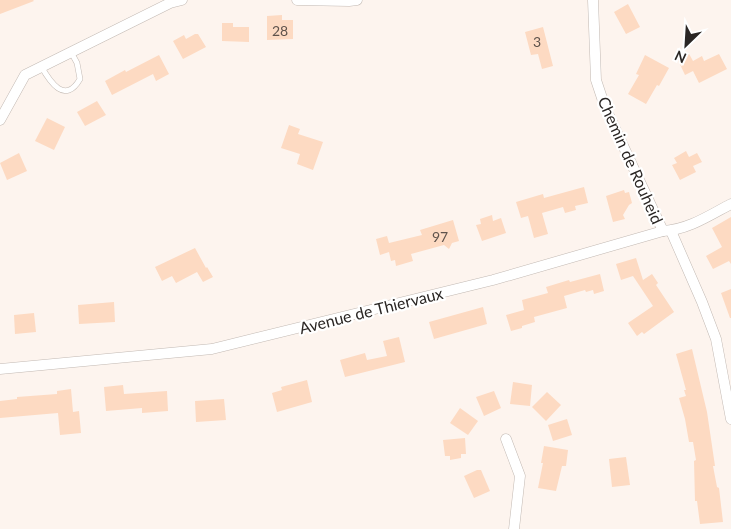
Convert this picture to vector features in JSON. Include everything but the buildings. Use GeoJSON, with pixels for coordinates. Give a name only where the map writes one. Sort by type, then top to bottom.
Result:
{"type":"FeatureCollection","features":[{"type":"Feature","properties":{"kind":"street"},"geometry":{"type":"LineString","coordinates":[[0,120],[24,75],[170,3],[182,0]]}},
{"type":"Feature","properties":{"kind":"street"},"geometry":{"type":"LineString","coordinates":[[297,0],[357,0]]}},
{"type":"Feature","properties":{"kind":"street","name":"Chemin de Rouheid"},"geometry":{"type":"LineString","coordinates":[[593,0],[596,80],[605,107],[702,302],[716,340],[731,419]]}},
{"type":"Feature","properties":{"kind":"street","name":"Avenue de Thiervaux"},"geometry":{"type":"LineString","coordinates":[[0,369],[212,349],[493,280],[690,225],[731,204]]}},
{"type":"Feature","properties":{"kind":"street"},"geometry":{"type":"LineString","coordinates":[[506,440],[520,476],[514,529]]}},
{"type":"Feature","properties":{"kind":"lane"},"geometry":{"type":"LineString","coordinates":[[41,66],[53,85],[60,90],[72,88],[80,79],[77,64],[71,51]]}}]}
